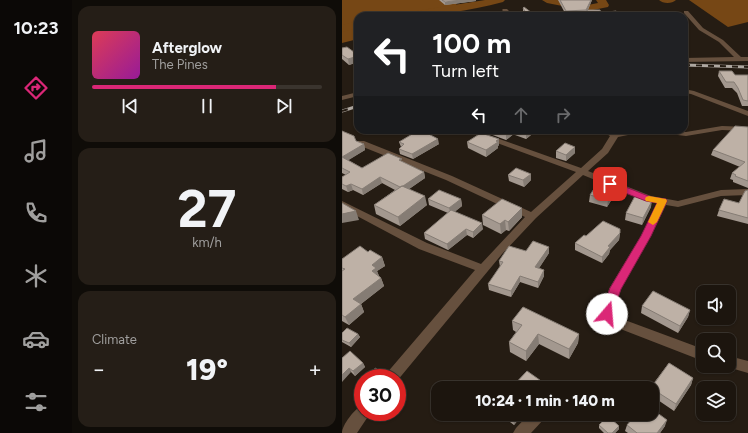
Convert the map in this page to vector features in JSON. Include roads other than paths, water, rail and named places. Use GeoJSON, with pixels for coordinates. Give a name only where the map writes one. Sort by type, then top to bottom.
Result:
{"type":"FeatureCollection","features":[{"type":"Feature","properties":{"kind":"street"},"geometry":{"type":"LineString","coordinates":[[688,14],[701,30],[721,41],[738,58]]}},
{"type":"Feature","properties":{"kind":"street"},"geometry":{"type":"LineString","coordinates":[[688,60],[748,59]]}},
{"type":"Feature","properties":{"kind":"street"},"geometry":{"type":"LineString","coordinates":[[688,92],[748,114]]}},
{"type":"Feature","properties":{"kind":"street"},"geometry":{"type":"LineString","coordinates":[[342,98],[354,95]]}},
{"type":"Feature","properties":{"kind":"street"},"geometry":{"type":"LineString","coordinates":[[688,134],[722,128],[748,129]]}},
{"type":"Feature","properties":{"kind":"street"},"geometry":{"type":"LineString","coordinates":[[477,134],[581,171],[649,199],[678,204],[721,193],[747,192]]}},
{"type":"Feature","properties":{"kind":"street"},"geometry":{"type":"LineString","coordinates":[[399,369],[483,269],[532,216],[605,151],[616,134]]}},
{"type":"Feature","properties":{"kind":"street"},"geometry":{"type":"LineString","coordinates":[[361,143],[449,178],[532,216]]}},
{"type":"Feature","properties":{"kind":"street"},"geometry":{"type":"LineString","coordinates":[[662,201],[646,236],[615,288],[607,314],[609,319],[696,352]]}},
{"type":"Feature","properties":{"kind":"street"},"geometry":{"type":"LineString","coordinates":[[342,204],[423,246],[483,269]]}},
{"type":"Feature","properties":{"kind":"street"},"geometry":{"type":"LineString","coordinates":[[736,364],[748,367]]}},
{"type":"Feature","properties":{"kind":"street"},"geometry":{"type":"LineString","coordinates":[[348,433],[357,421]]}},
{"type":"Feature","properties":{"kind":"street"},"geometry":{"type":"LineString","coordinates":[[520,433],[532,421]]}},
{"type":"Feature","properties":{"kind":"waterway"},"geometry":{"type":"LineString","coordinates":[[431,12],[500,0]]}},
{"type":"Feature","properties":{"kind":"waterway"},"geometry":{"type":"LineString","coordinates":[[547,0],[588,8],[604,5],[601,0]]}},
{"type":"Feature","properties":{"kind":"waterway"},"geometry":{"type":"LineString","coordinates":[[664,0],[671,0]]}},
{"type":"Feature","properties":{"kind":"waterway"},"geometry":{"type":"LineString","coordinates":[[342,29],[354,25]]}},
{"type":"Feature","properties":{"kind":"railway"},"geometry":{"type":"LineString","coordinates":[[688,65],[748,67]]}},
{"type":"Feature","properties":{"kind":"railway"},"geometry":{"type":"LineString","coordinates":[[342,111],[354,107]]}}]}
